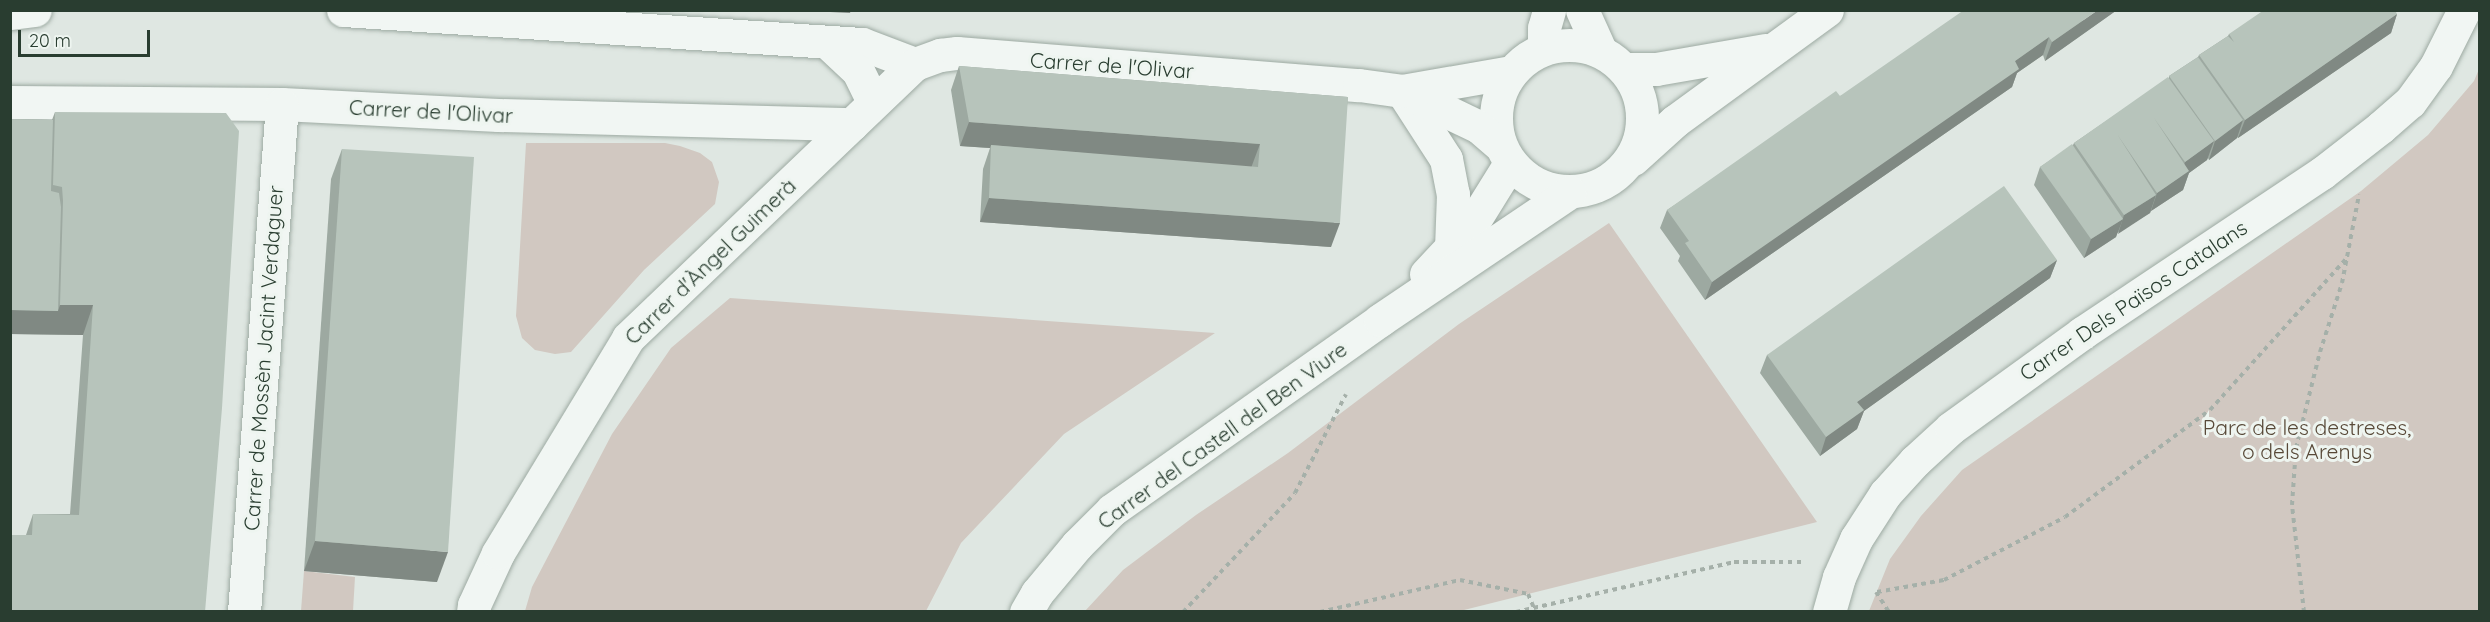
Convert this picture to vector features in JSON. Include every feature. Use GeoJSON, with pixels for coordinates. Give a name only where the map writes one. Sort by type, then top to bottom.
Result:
{"type":"FeatureCollection","features":[{"type":"Feature","properties":{"kind":"street"},"geometry":{"type":"LineString","coordinates":[[10,13],[35,10]]}},
{"type":"Feature","properties":{"kind":"street"},"geometry":{"type":"LineString","coordinates":[[343,10],[862,44],[915,64]]}},
{"type":"Feature","properties":{"kind":"street"},"geometry":{"type":"LineString","coordinates":[[1544,48],[1544,28],[1549,10]]}},
{"type":"Feature","properties":{"kind":"street"},"geometry":{"type":"LineString","coordinates":[[1582,10],[1641,99],[1642,132],[1628,163]]}},
{"type":"Feature","properties":{"kind":"street"},"geometry":{"type":"LineString","coordinates":[[1770,50],[1656,69],[1613,60],[1572,44],[1544,48],[1523,59],[1511,72],[1497,98],[1494,121],[1505,154],[1536,184],[1570,192],[1603,184],[1675,121],[1827,10]]}},
{"type":"Feature","properties":{"kind":"street","name":"Carrer Dels Països Catalans"},"geometry":{"type":"LineString","coordinates":[[1829,612],[1839,578],[1856,539],[1885,494],[1915,461],[1951,428],[2082,333],[2322,173],[2381,126],[2410,102],[2436,66],[2464,10]]}},
{"type":"Feature","properties":{"kind":"street"},"geometry":{"type":"LineString","coordinates":[[827,42],[858,71],[863,113]]}},
{"type":"Feature","properties":{"kind":"street","name":"Carrer de l'Olivar"},"geometry":{"type":"LineString","coordinates":[[915,64],[940,55],[957,53],[1359,85],[1402,91],[1479,127],[1505,154]]}},
{"type":"Feature","properties":{"kind":"street","name":"Carrer d'Àngel Guimerà"},"geometry":{"type":"LineString","coordinates":[[473,612],[474,605],[498,553],[628,338],[915,64]]}},
{"type":"Feature","properties":{"kind":"street","name":"Carrer de l'Olivar"},"geometry":{"type":"LineString","coordinates":[[1402,91],[1511,72]]}},
{"type":"Feature","properties":{"kind":"street"},"geometry":{"type":"LineString","coordinates":[[1402,91],[1446,159],[1453,194],[1451,248]]}},
{"type":"Feature","properties":{"kind":"street","name":"Carrer de l'Olivar"},"geometry":{"type":"LineString","coordinates":[[10,102],[282,104],[498,115],[863,113]]}},
{"type":"Feature","properties":{"kind":"street","name":"Carrer de Mossèn Jacint Verdaguer"},"geometry":{"type":"LineString","coordinates":[[244,612],[282,104]]}},
{"type":"Feature","properties":{"kind":"street","name":"Carrer del Castell del Ben Viure"},"geometry":{"type":"LineString","coordinates":[[1380,320],[1471,225],[1505,154]]}},
{"type":"Feature","properties":{"kind":"street","name":"Carrer del Castell del Ben Viure"},"geometry":{"type":"LineString","coordinates":[[1026,612],[1037,593],[1077,545],[1112,510],[1380,320],[1570,192]]}},
{"type":"Feature","properties":{"kind":"path"},"geometry":{"type":"LineString","coordinates":[[2304,612],[2292,505],[2296,448],[2346,258],[2359,193]]}},
{"type":"Feature","properties":{"kind":"path"},"geometry":{"type":"LineString","coordinates":[[1877,592],[1944,580],[2065,517],[2210,410],[2346,258]]}},
{"type":"Feature","properties":{"kind":"path"},"geometry":{"type":"LineString","coordinates":[[1183,612],[1295,493],[1348,391]]}},
{"type":"Feature","properties":{"kind":"path"},"geometry":{"type":"LineString","coordinates":[[1516,612],[1734,562],[1813,562]]}},
{"type":"Feature","properties":{"kind":"path"},"geometry":{"type":"LineString","coordinates":[[1320,612],[1460,580],[1528,594],[1534,608]]}},
{"type":"Feature","properties":{"kind":"path"},"geometry":{"type":"LineString","coordinates":[[1871,588],[1877,592],[1889,612]]}},
{"type":"Feature","properties":{"kind":"green space","name":"Parc de les destreses, o dels Arenys"},"geometry":{"type":"Polygon","coordinates":[[[2479,69],[2479,611],[1869,611],[1890,559],[1921,516],[1962,470],[2361,191],[2428,135],[2474,81],[2479,69]]]}},
{"type":"Feature","properties":{"kind":"green space"},"geometry":{"type":"Polygon","coordinates":[[[526,143],[665,143],[680,146],[700,153],[712,162],[719,182],[715,204],[644,270],[571,352],[555,354],[535,350],[522,338],[516,316],[526,143]]]}},
{"type":"Feature","properties":{"kind":"green space"},"geometry":{"type":"Polygon","coordinates":[[[1609,223],[1817,522],[1460,611],[1085,611],[1123,570],[1196,515],[1288,453],[1459,324],[1609,223]]]}},
{"type":"Feature","properties":{"kind":"green space"},"geometry":{"type":"Polygon","coordinates":[[[730,298],[1215,333],[1064,434],[961,543],[926,611],[525,611],[532,587],[612,434],[671,348],[730,298]]]}},
{"type":"Feature","properties":{"kind":"green space"},"geometry":{"type":"Polygon","coordinates":[[[304,571],[355,577],[353,611],[301,611],[304,571]]]}},
{"type":"Feature","properties":{"kind":"building"},"geometry":{"type":"Polygon","coordinates":[[[1964,10],[2098,10],[2052,42],[2049,37],[2015,61],[2019,69],[1712,282],[1685,243],[1689,241],[1667,210],[1836,91],[1840,96],[1964,10]]]}},
{"type":"Feature","properties":{"kind":"building"},"geometry":{"type":"Polygon","coordinates":[[[2264,10],[2395,10],[2397,14],[2245,120],[2199,55],[2228,36],[2234,42],[2229,34],[2264,10]]]}},
{"type":"Feature","properties":{"kind":"building"},"geometry":{"type":"Polygon","coordinates":[[[2198,57],[2243,120],[2215,141],[2169,76],[2198,57]]]}},
{"type":"Feature","properties":{"kind":"building"},"geometry":{"type":"Polygon","coordinates":[[[959,66],[1348,97],[1340,223],[989,198],[991,145],[1258,167],[1260,144],[969,122],[959,66]]]}},
{"type":"Feature","properties":{"kind":"building"},"geometry":{"type":"Polygon","coordinates":[[[2168,77],[2214,141],[2185,162],[2154,118],[2189,171],[2157,193],[2117,134],[2156,195],[2124,215],[2074,143],[2168,77]]]}},
{"type":"Feature","properties":{"kind":"building"},"geometry":{"type":"Polygon","coordinates":[[[55,112],[226,113],[239,131],[222,408],[205,612],[10,612],[10,535],[32,535],[33,514],[79,515],[93,305],[60,305],[63,201],[62,187],[53,185],[55,112]]]}},
{"type":"Feature","properties":{"kind":"building"},"geometry":{"type":"Polygon","coordinates":[[[10,119],[53,120],[51,191],[59,193],[61,207],[58,311],[10,310],[10,119]]]}},
{"type":"Feature","properties":{"kind":"building"},"geometry":{"type":"Polygon","coordinates":[[[2072,144],[2123,219],[2091,239],[2040,167],[2072,144]]]}},
{"type":"Feature","properties":{"kind":"building"},"geometry":{"type":"Polygon","coordinates":[[[342,149],[474,157],[448,552],[315,541],[342,149]]]}},
{"type":"Feature","properties":{"kind":"building"},"geometry":{"type":"Polygon","coordinates":[[[2004,186],[2057,260],[1857,402],[1864,410],[1826,437],[1767,355],[2004,186]]]}}]}
